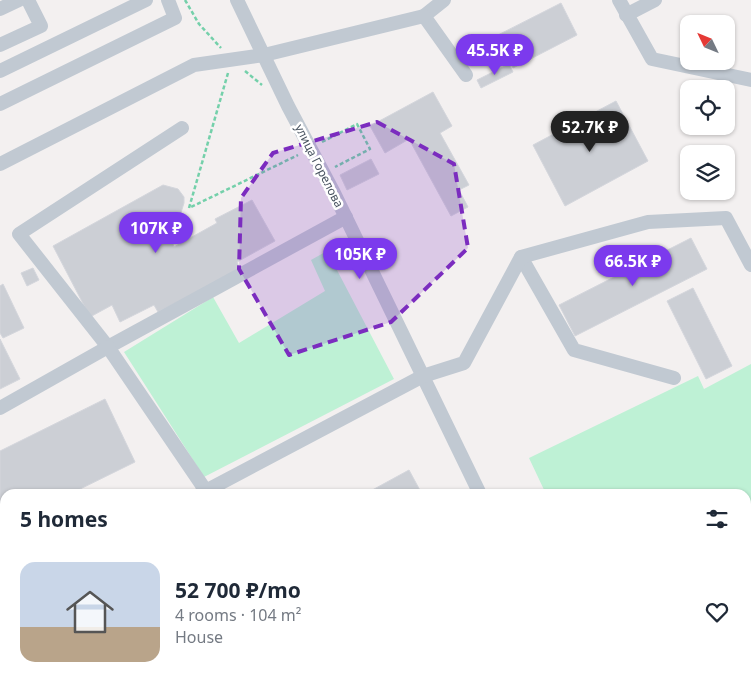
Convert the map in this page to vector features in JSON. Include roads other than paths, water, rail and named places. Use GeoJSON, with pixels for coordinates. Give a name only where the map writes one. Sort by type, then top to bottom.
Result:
{"type":"FeatureCollection","features":[{"type":"Feature","properties":{"kind":"street"},"geometry":{"type":"LineString","coordinates":[[0,9],[19,0]]}},
{"type":"Feature","properties":{"kind":"street"},"geometry":{"type":"LineString","coordinates":[[0,45],[41,26],[28,0]]}},
{"type":"Feature","properties":{"kind":"street"},"geometry":{"type":"LineString","coordinates":[[0,71],[146,0]]}},
{"type":"Feature","properties":{"kind":"street"},"geometry":{"type":"LineString","coordinates":[[0,104],[175,18],[168,0]]}},
{"type":"Feature","properties":{"kind":"street","name":"улица Горелова"},"geometry":{"type":"LineString","coordinates":[[237,0],[346,217],[478,489]]}},
{"type":"Feature","properties":{"kind":"street"},"geometry":{"type":"LineString","coordinates":[[0,164],[194,65],[264,55],[424,16],[444,0]]}},
{"type":"Feature","properties":{"kind":"street"},"geometry":{"type":"LineString","coordinates":[[619,0],[652,59],[751,80]]}},
{"type":"Feature","properties":{"kind":"street"},"geometry":{"type":"LineString","coordinates":[[626,15],[655,0]]}},
{"type":"Feature","properties":{"kind":"street"},"geometry":{"type":"LineString","coordinates":[[424,16],[466,75]]}},
{"type":"Feature","properties":{"kind":"street"},"geometry":{"type":"LineString","coordinates":[[182,128],[20,234],[108,347],[201,489]]}},
{"type":"Feature","properties":{"kind":"street"},"geometry":{"type":"LineString","coordinates":[[0,408],[346,217]]}},
{"type":"Feature","properties":{"kind":"street"},"geometry":{"type":"LineString","coordinates":[[209,489],[423,376],[464,363],[521,257],[648,222],[726,218],[750,261]]}},
{"type":"Feature","properties":{"kind":"street"},"geometry":{"type":"LineString","coordinates":[[521,257],[574,350],[674,378]]}}]}
